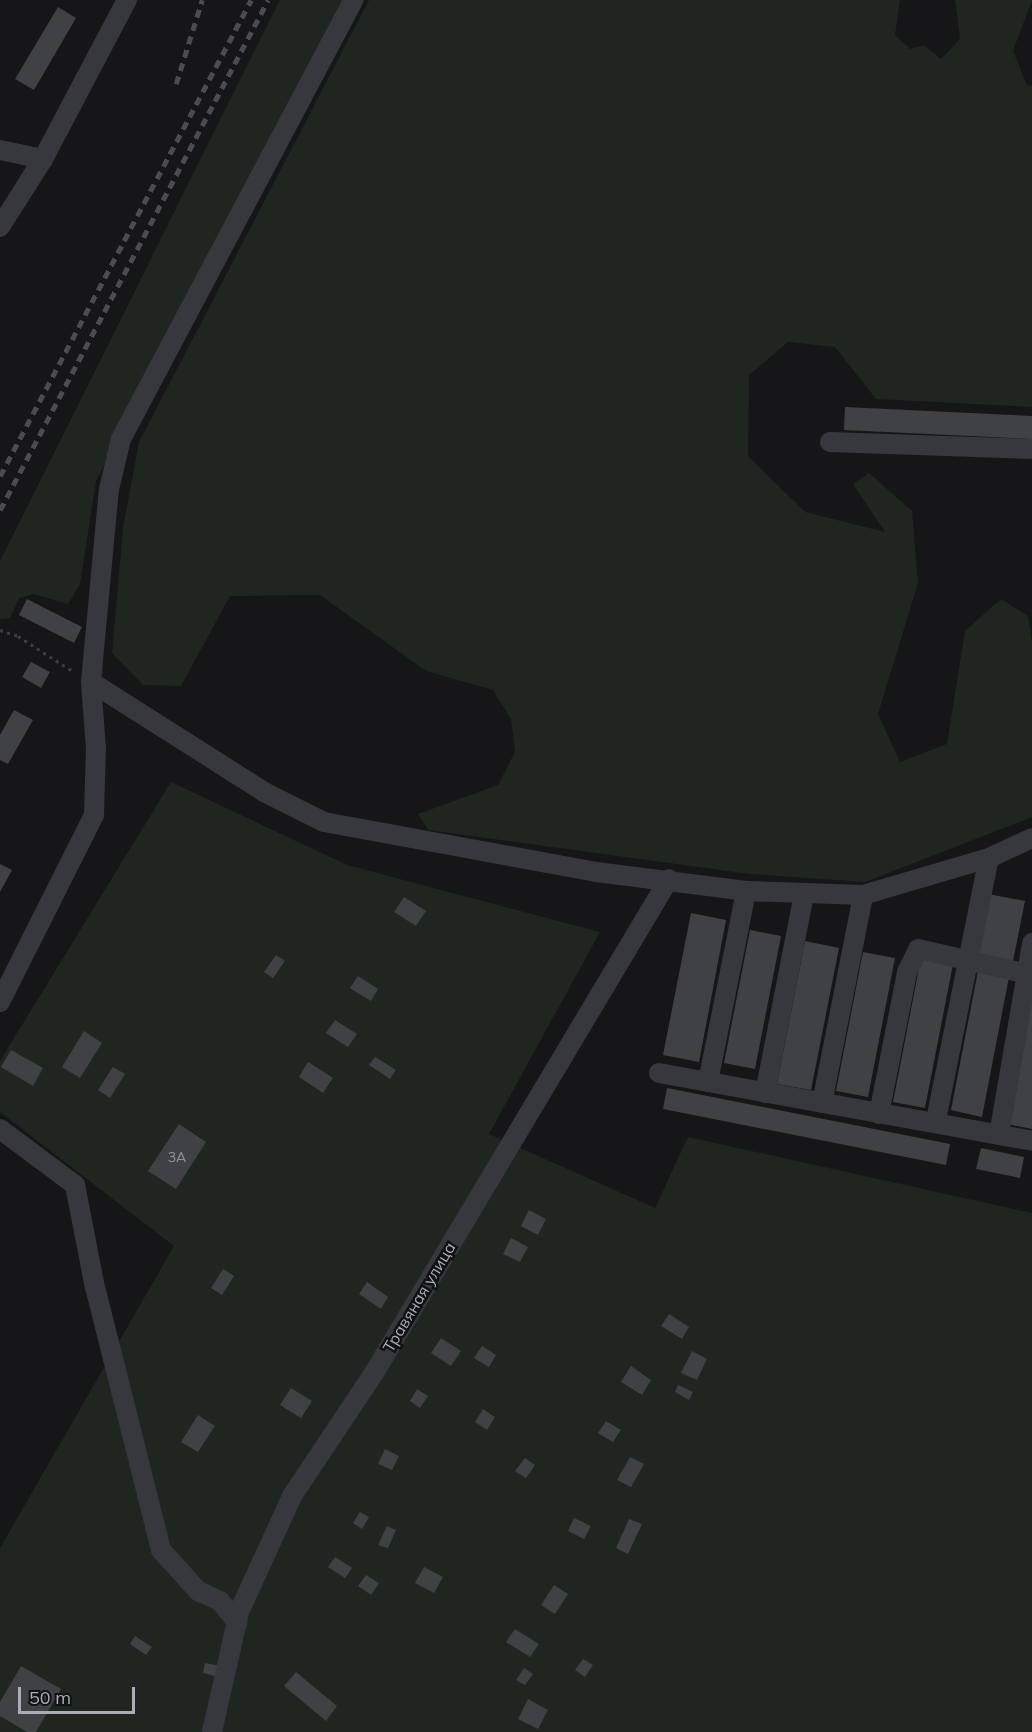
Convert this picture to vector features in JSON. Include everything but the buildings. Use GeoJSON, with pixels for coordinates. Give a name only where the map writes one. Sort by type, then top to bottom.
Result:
{"type":"FeatureCollection","features":[{"type":"Feature","properties":{"kind":"street"},"geometry":{"type":"LineString","coordinates":[[0,227],[42,159],[127,0]]}},
{"type":"Feature","properties":{"kind":"street"},"geometry":{"type":"LineString","coordinates":[[0,1002],[94,816],[96,749],[91,682],[109,489],[121,440],[353,0]]}},
{"type":"Feature","properties":{"kind":"street"},"geometry":{"type":"LineString","coordinates":[[0,150],[42,159]]}},
{"type":"Feature","properties":{"kind":"street"},"geometry":{"type":"LineString","coordinates":[[830,442],[1032,449]]}},
{"type":"Feature","properties":{"kind":"street"},"geometry":{"type":"LineString","coordinates":[[91,682],[264,792],[324,822],[596,872],[669,879],[746,891],[863,895],[989,858],[1032,838]]}},
{"type":"Feature","properties":{"kind":"street"},"geometry":{"type":"LineString","coordinates":[[936,1120],[966,959],[989,858]]}},
{"type":"Feature","properties":{"kind":"street","name":"Травяная улица"},"geometry":{"type":"LineString","coordinates":[[212,1732],[239,1612],[292,1496],[374,1372],[669,879]]}},
{"type":"Feature","properties":{"kind":"street"},"geometry":{"type":"LineString","coordinates":[[708,1082],[746,891]]}},
{"type":"Feature","properties":{"kind":"street"},"geometry":{"type":"LineString","coordinates":[[765,1093],[804,894]]}},
{"type":"Feature","properties":{"kind":"street"},"geometry":{"type":"LineString","coordinates":[[822,1104],[863,895]]}},
{"type":"Feature","properties":{"kind":"street"},"geometry":{"type":"LineString","coordinates":[[999,1135],[1029,975],[1032,943]]}},
{"type":"Feature","properties":{"kind":"street"},"geometry":{"type":"LineString","coordinates":[[879,1114],[907,972],[918,949],[1029,975]]}},
{"type":"Feature","properties":{"kind":"street"},"geometry":{"type":"LineString","coordinates":[[659,1073],[879,1114],[936,1120],[1032,1141]]}},
{"type":"Feature","properties":{"kind":"street"},"geometry":{"type":"LineString","coordinates":[[0,1130],[75,1185],[105,1329],[160,1550],[198,1591],[220,1601],[238,1623]]}},
{"type":"Feature","properties":{"kind":"path"},"geometry":{"type":"LineString","coordinates":[[0,630],[18,636],[91,682]]}},
{"type":"Feature","properties":{"kind":"shaded area"},"geometry":{"type":"Polygon","coordinates":[[[280,0],[342,0],[96,481],[80,584],[68,604],[34,594],[19,598],[10,618],[0,619],[0,561],[280,0]]]}},
{"type":"Feature","properties":{"kind":"shaded area"},"geometry":{"type":"Polygon","coordinates":[[[369,0],[900,0],[895,35],[910,49],[924,45],[941,59],[960,39],[955,0],[1032,0],[1013,51],[1027,85],[1032,86],[1032,407],[876,399],[835,347],[788,342],[749,375],[748,456],[805,512],[885,532],[853,484],[869,473],[912,511],[918,583],[878,714],[900,762],[947,744],[965,631],[1001,599],[1028,616],[1032,643],[1032,817],[865,882],[750,874],[428,830],[418,814],[498,785],[515,752],[511,719],[493,690],[426,671],[320,595],[230,596],[181,686],[143,685],[112,653],[123,528],[139,442],[369,0]]]}},
{"type":"Feature","properties":{"kind":"shaded area"},"geometry":{"type":"Polygon","coordinates":[[[171,782],[347,865],[600,932],[489,1134],[655,1208],[688,1137],[1032,1213],[1032,1732],[0,1732],[0,1548],[174,1246],[0,1112],[0,1061],[171,782]]]}},
{"type":"Feature","properties":{"kind":"railway"},"geometry":{"type":"LineString","coordinates":[[176,84],[202,0]]}},
{"type":"Feature","properties":{"kind":"railway"},"geometry":{"type":"LineString","coordinates":[[0,476],[251,0]]}},
{"type":"Feature","properties":{"kind":"railway"},"geometry":{"type":"LineString","coordinates":[[0,510],[268,0]]}}]}
